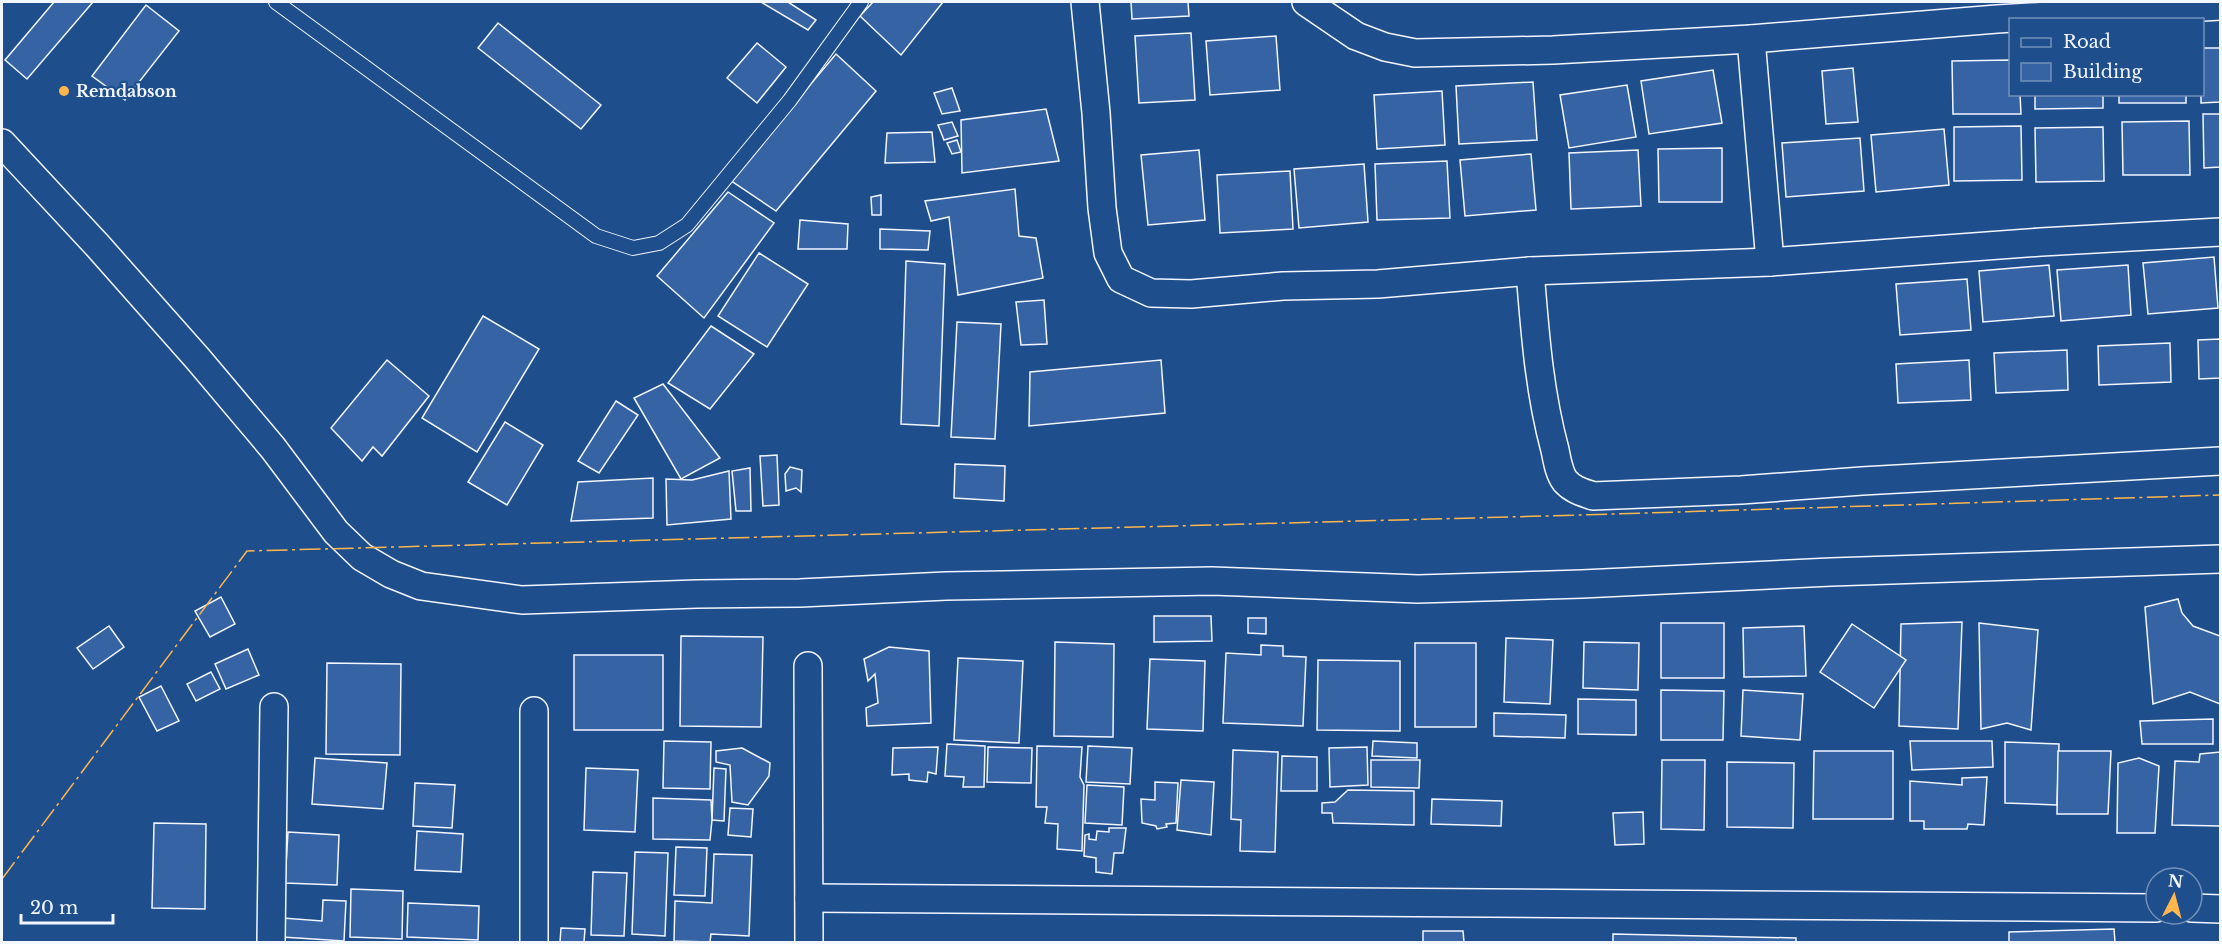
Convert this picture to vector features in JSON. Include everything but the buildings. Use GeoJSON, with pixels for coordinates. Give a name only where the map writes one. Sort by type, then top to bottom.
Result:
{"type":"FeatureCollection","features":[{"type":"Feature","properties":{"kind":"street"},"geometry":{"type":"LineString","coordinates":[[1084,2],[1108,253],[1121,279],[1151,293],[1191,294],[1283,286],[1378,284],[1530,271],[1770,262],[2041,242],[2220,232]]}},
{"type":"Feature","properties":{"kind":"street"},"geometry":{"type":"LineString","coordinates":[[1306,2],[1356,36],[1385,47],[1415,52],[1553,50],[1751,39],[1996,10],[2220,6]]}},
{"type":"Feature","properties":{"kind":"street"},"geometry":{"type":"LineString","coordinates":[[1751,39],[1770,262]]}},
{"type":"Feature","properties":{"kind":"street"},"geometry":{"type":"LineString","coordinates":[[2,143],[97,245],[198,359],[273,448],[336,532],[362,557],[391,574],[421,586],[522,600],[1212,580],[1418,590],[1831,572],[2220,559]]}},
{"type":"Feature","properties":{"kind":"street"},"geometry":{"type":"LineString","coordinates":[[1530,271],[1537,361],[1545,409],[1558,462],[1563,479],[1575,490],[1593,496],[1741,490],[2220,461]]}},
{"type":"Feature","properties":{"kind":"street"},"geometry":{"type":"LineString","coordinates":[[808,666],[808,942]]}},
{"type":"Feature","properties":{"kind":"street"},"geometry":{"type":"LineString","coordinates":[[271,942],[274,707]]}},
{"type":"Feature","properties":{"kind":"street"},"geometry":{"type":"LineString","coordinates":[[534,711],[534,942]]}},
{"type":"Feature","properties":{"kind":"street"},"geometry":{"type":"LineString","coordinates":[[808,898],[2144,908]]}},
{"type":"Feature","properties":{"kind":"street"},"geometry":{"type":"LineString","coordinates":[[2204,908],[2220,909]]}},
{"type":"Feature","properties":{"kind":"lane"},"geometry":{"type":"LineString","coordinates":[[276,2],[596,236],[633,248],[659,243],[687,225],[790,99],[861,2]]}},
{"type":"Feature","properties":{"kind":"power"},"geometry":{"type":"LineString","coordinates":[[2,879],[247,551],[1582,515],[2220,495]]}},
{"type":"Feature","properties":{"kind":"place","name":"Remdabson"},"geometry":{"type":"Point","coordinates":[64,91]}}]}
